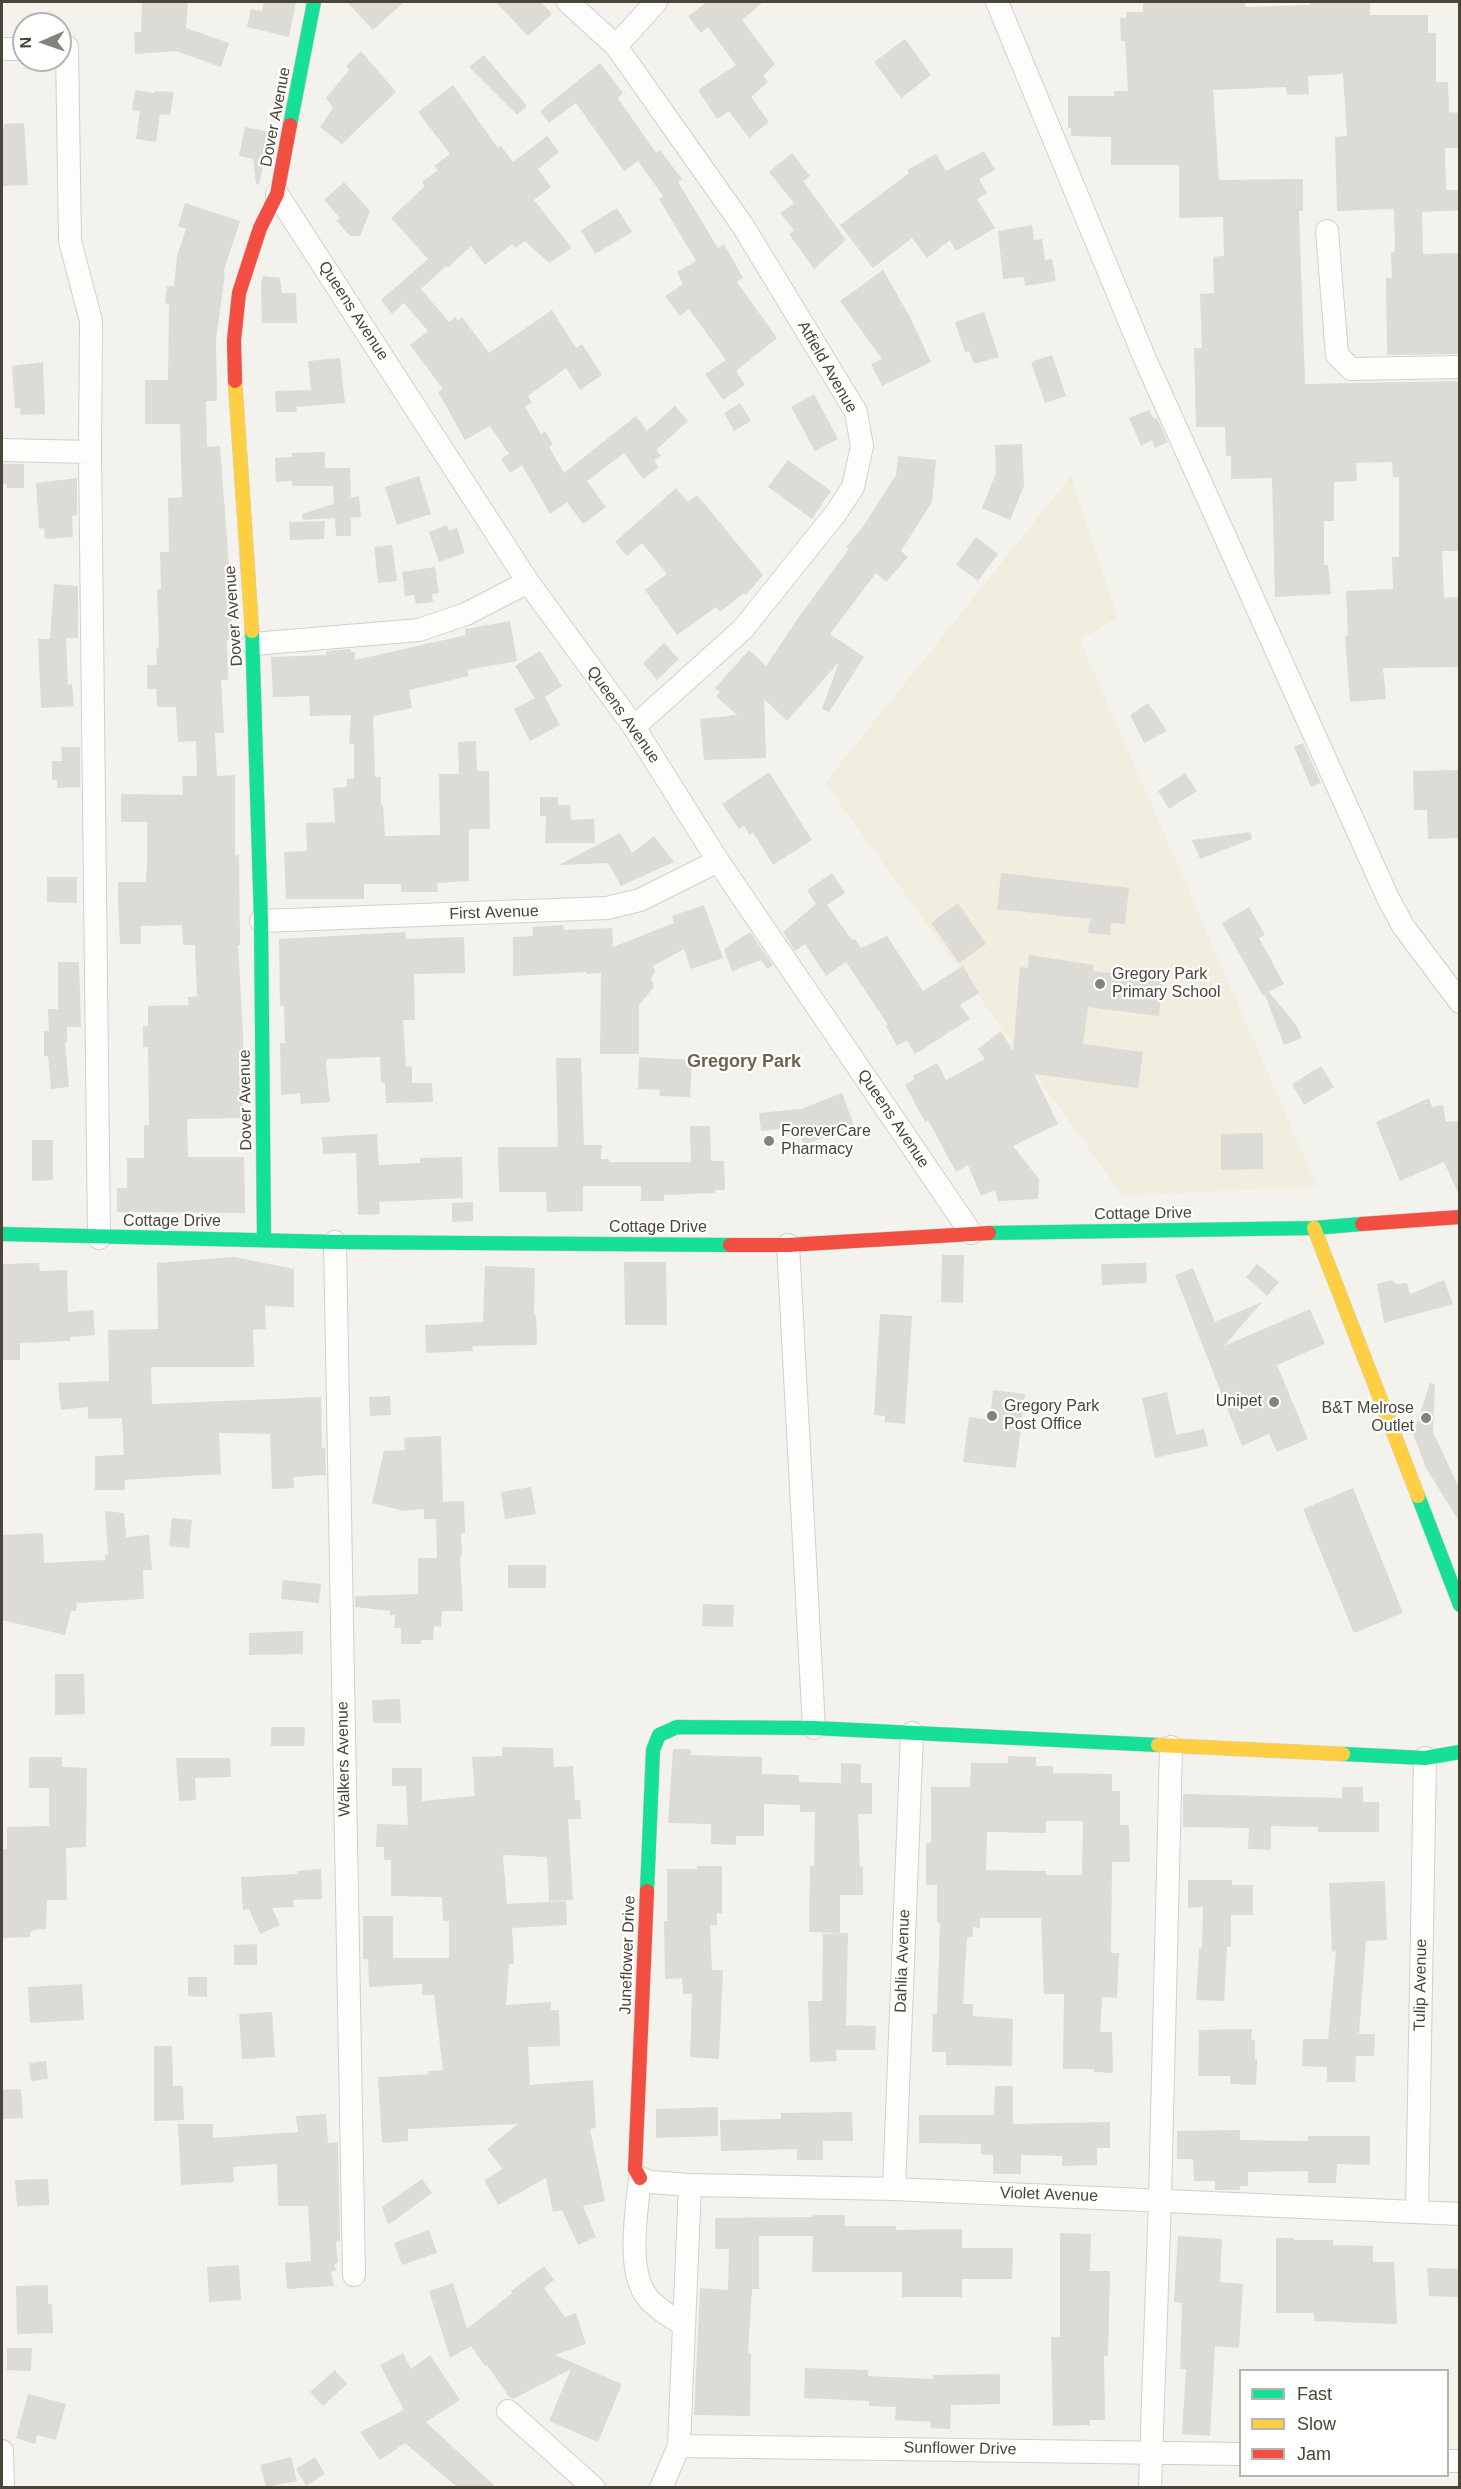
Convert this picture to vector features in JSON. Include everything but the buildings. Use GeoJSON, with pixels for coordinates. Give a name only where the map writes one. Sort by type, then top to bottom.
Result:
{"type":"FeatureCollection","features":[{"type":"Feature","properties":{"kind":"street","name":"Dover Avenue"},"geometry":{"type":"LineString","coordinates":[[264,1239],[261,921],[253,645],[235,406],[234,340],[239,293],[260,228],[278,194],[314,2]]}},
{"type":"Feature","properties":{"kind":"street","name":"Atfield Avenue"},"geometry":{"type":"LineString","coordinates":[[568,2],[616,46],[743,226],[856,412],[862,446],[853,486],[836,513],[743,630],[634,727]]}},
{"type":"Feature","properties":{"kind":"street"},"geometry":{"type":"LineString","coordinates":[[616,46],[656,2]]}},
{"type":"Feature","properties":{"kind":"street"},"geometry":{"type":"LineString","coordinates":[[997,2],[1145,359],[1387,896],[1403,926],[1460,1002]]}},
{"type":"Feature","properties":{"kind":"street"},"geometry":{"type":"LineString","coordinates":[[67,72],[70,241],[91,321],[90,452],[99,1238]]}},
{"type":"Feature","properties":{"kind":"street","name":"Queens Avenue"},"geometry":{"type":"LineString","coordinates":[[278,194],[528,582],[634,727],[718,861],[971,1233]]}},
{"type":"Feature","properties":{"kind":"street"},"geometry":{"type":"LineString","coordinates":[[1327,231],[1337,355],[1351,369],[1460,367]]}},
{"type":"Feature","properties":{"kind":"street"},"geometry":{"type":"LineString","coordinates":[[2,450],[90,452]]}},
{"type":"Feature","properties":{"kind":"street"},"geometry":{"type":"LineString","coordinates":[[253,645],[419,630],[466,614],[528,582]]}},
{"type":"Feature","properties":{"kind":"street","name":"First Avenue"},"geometry":{"type":"LineString","coordinates":[[261,921],[607,908],[640,900],[718,861]]}},
{"type":"Feature","properties":{"kind":"street","name":"Cottage Drive"},"geometry":{"type":"LineString","coordinates":[[2,1234],[335,1242],[788,1245],[971,1233],[1314,1228],[1460,1216]]}},
{"type":"Feature","properties":{"kind":"street"},"geometry":{"type":"LineString","coordinates":[[1314,1228],[1460,1605]]}},
{"type":"Feature","properties":{"kind":"street","name":"Walkers Avenue"},"geometry":{"type":"LineString","coordinates":[[335,1242],[354,2275]]}},
{"type":"Feature","properties":{"kind":"street"},"geometry":{"type":"LineString","coordinates":[[788,1245],[814,1728],[1425,1758],[1460,1752]]}},
{"type":"Feature","properties":{"kind":"street","name":"Juneflower Drive"},"geometry":{"type":"LineString","coordinates":[[640,2178],[635,2169],[653,1750],[659,1735],[677,1727],[814,1728]]}},
{"type":"Feature","properties":{"kind":"street","name":"Dahlia Avenue"},"geometry":{"type":"LineString","coordinates":[[894,2189],[912,1733]]}},
{"type":"Feature","properties":{"kind":"street"},"geometry":{"type":"LineString","coordinates":[[1150,2487],[1160,2199],[1171,1747]]}},
{"type":"Feature","properties":{"kind":"street","name":"Tulip Avenue"},"geometry":{"type":"LineString","coordinates":[[1417,2212],[1425,1758]]}},
{"type":"Feature","properties":{"kind":"street"},"geometry":{"type":"LineString","coordinates":[[640,2178],[635,2238],[637,2272],[646,2295],[660,2310],[684,2325]]}},
{"type":"Feature","properties":{"kind":"street","name":"Violet Avenue"},"geometry":{"type":"LineString","coordinates":[[640,2178],[650,2182],[690,2185],[894,2189],[1160,2199],[1460,2214]]}},
{"type":"Feature","properties":{"kind":"street"},"geometry":{"type":"LineString","coordinates":[[661,2487],[679,2446],[690,2185]]}},
{"type":"Feature","properties":{"kind":"street"},"geometry":{"type":"LineString","coordinates":[[508,2410],[594,2487]]}},
{"type":"Feature","properties":{"kind":"street","name":"Sunflower Drive"},"geometry":{"type":"LineString","coordinates":[[679,2446],[1239,2454]]}},
{"type":"Feature","properties":{"kind":"street"},"geometry":{"type":"LineString","coordinates":[[2,2451],[3,2487]]}},
{"type":"Feature","properties":{"kind":"shaded area","name":"Gregory Park Primary School"},"geometry":{"type":"Polygon","coordinates":[[[1071,476],[1118,617],[1080,640],[1317,1186],[1123,1196],[825,783],[1071,476]]]}},
{"type":"Feature","properties":{"kind":"traffic: fast"},"geometry":{"type":"LineString","coordinates":[[290,125],[314,2]]}},
{"type":"Feature","properties":{"kind":"traffic: fast"},"geometry":{"type":"LineString","coordinates":[[252,631],[261,921],[264,1239]]}},
{"type":"Feature","properties":{"kind":"traffic: fast"},"geometry":{"type":"LineString","coordinates":[[989,1233],[1314,1228],[1362,1224]]}},
{"type":"Feature","properties":{"kind":"traffic: fast"},"geometry":{"type":"LineString","coordinates":[[2,1234],[335,1242],[730,1245]]}},
{"type":"Feature","properties":{"kind":"traffic: fast"},"geometry":{"type":"LineString","coordinates":[[1418,1496],[1460,1605]]}},
{"type":"Feature","properties":{"kind":"traffic: fast"},"geometry":{"type":"LineString","coordinates":[[647,1891],[653,1750],[659,1735],[677,1727],[814,1728],[1158,1745]]}},
{"type":"Feature","properties":{"kind":"traffic: fast"},"geometry":{"type":"LineString","coordinates":[[1343,1754],[1425,1758],[1460,1752]]}},
{"type":"Feature","properties":{"kind":"traffic: slow"},"geometry":{"type":"LineString","coordinates":[[235,381],[252,631]]}},
{"type":"Feature","properties":{"kind":"traffic: slow"},"geometry":{"type":"LineString","coordinates":[[1314,1228],[1418,1496]]}},
{"type":"Feature","properties":{"kind":"traffic: slow"},"geometry":{"type":"LineString","coordinates":[[1158,1745],[1343,1754]]}},
{"type":"Feature","properties":{"kind":"traffic: jam"},"geometry":{"type":"LineString","coordinates":[[235,381],[234,340],[239,293],[260,228],[277,194],[290,125]]}},
{"type":"Feature","properties":{"kind":"traffic: jam"},"geometry":{"type":"LineString","coordinates":[[1362,1224],[1460,1217]]}},
{"type":"Feature","properties":{"kind":"traffic: jam"},"geometry":{"type":"LineString","coordinates":[[730,1245],[788,1245],[989,1233]]}},
{"type":"Feature","properties":{"kind":"traffic: jam"},"geometry":{"type":"LineString","coordinates":[[640,2178],[635,2169],[647,1891]]}},
{"type":"Feature","properties":{"kind":"place","name":"Gregory Park Primary School"},"geometry":{"type":"Point","coordinates":[1100,984]}},
{"type":"Feature","properties":{"kind":"place","name":"ForeverCare Pharmacy"},"geometry":{"type":"Point","coordinates":[769,1141]}},
{"type":"Feature","properties":{"kind":"place","name":"Unipet"},"geometry":{"type":"Point","coordinates":[1274,1402]}},
{"type":"Feature","properties":{"kind":"place","name":"Gregory Park Post Office"},"geometry":{"type":"Point","coordinates":[992,1416]}},
{"type":"Feature","properties":{"kind":"place","name":"B&T Melrose Outlet"},"geometry":{"type":"Point","coordinates":[1426,1418]}},
{"type":"Feature","properties":{"kind":"district","name":"Gregory Park"},"geometry":{"type":"Point","coordinates":[744,1062]}}]}
